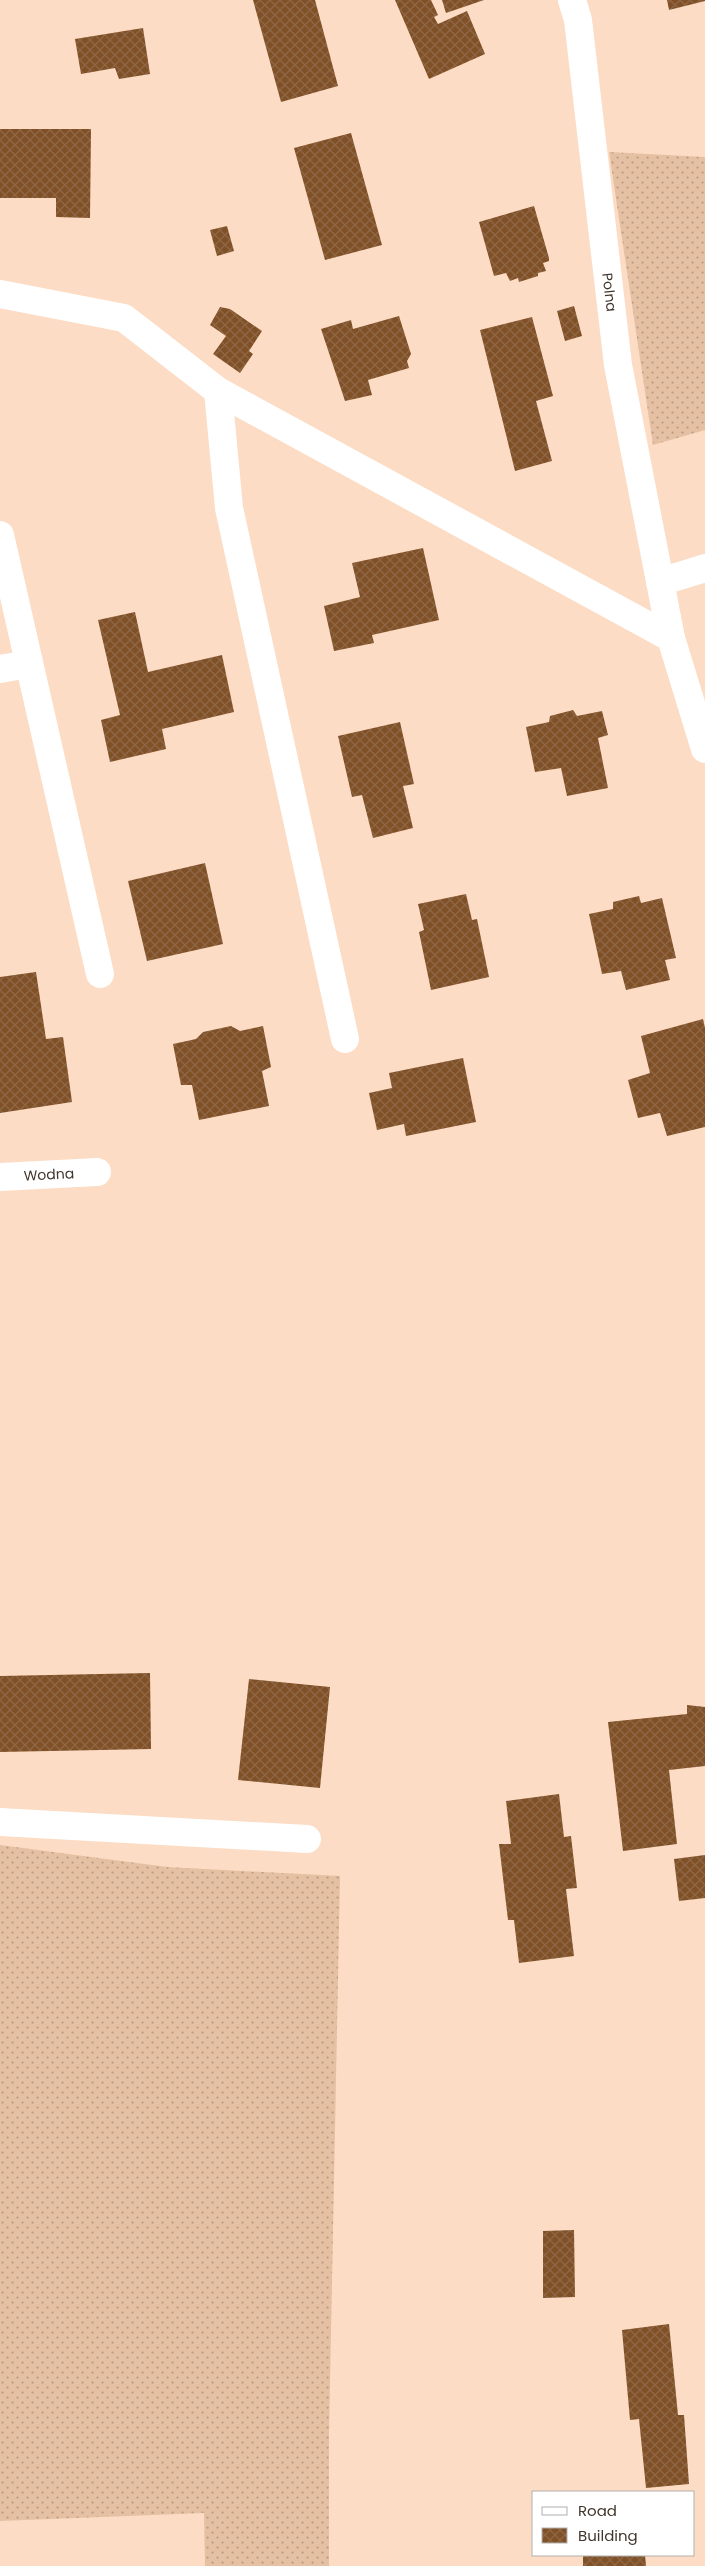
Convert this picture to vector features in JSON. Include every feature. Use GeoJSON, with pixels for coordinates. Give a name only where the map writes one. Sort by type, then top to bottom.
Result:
{"type":"FeatureCollection","features":[{"type":"Feature","properties":{"kind":"street","name":"Polna"},"geometry":{"type":"LineString","coordinates":[[572,0],[578,20],[618,365],[671,638],[705,749]]}},
{"type":"Feature","properties":{"kind":"street"},"geometry":{"type":"LineString","coordinates":[[0,294],[124,318],[218,392],[671,638]]}},
{"type":"Feature","properties":{"kind":"street"},"geometry":{"type":"LineString","coordinates":[[218,392],[229,508],[344,1039]]}},
{"type":"Feature","properties":{"kind":"street"},"geometry":{"type":"LineString","coordinates":[[0,535],[100,974]]}},
{"type":"Feature","properties":{"kind":"street"},"geometry":{"type":"LineString","coordinates":[[660,582],[705,568]]}},
{"type":"Feature","properties":{"kind":"street"},"geometry":{"type":"LineString","coordinates":[[0,669],[29,664]]}},
{"type":"Feature","properties":{"kind":"street","name":"Wodna"},"geometry":{"type":"LineString","coordinates":[[0,1177],[98,1172]]}},
{"type":"Feature","properties":{"kind":"street"},"geometry":{"type":"LineString","coordinates":[[0,1822],[307,1839]]}},
{"type":"Feature","properties":{"kind":"shaded area"},"geometry":{"type":"Polygon","coordinates":[[[609,152],[705,157],[705,430],[653,445],[609,152]]]}},
{"type":"Feature","properties":{"kind":"shaded area"},"geometry":{"type":"Polygon","coordinates":[[[0,1845],[167,1867],[340,1876],[329,2433],[329,2566],[205,2566],[204,2513],[0,2521],[0,1845]]]}},
{"type":"Feature","properties":{"kind":"building"},"geometry":{"type":"Polygon","coordinates":[[[253,0],[315,0],[338,86],[281,102],[253,0]]]}},
{"type":"Feature","properties":{"kind":"building"},"geometry":{"type":"Polygon","coordinates":[[[395,0],[431,0],[438,15],[434,17],[438,24],[467,11],[485,54],[429,79],[395,0]]]}},
{"type":"Feature","properties":{"kind":"building"},"geometry":{"type":"Polygon","coordinates":[[[442,0],[484,0],[446,13],[442,0]]]}},
{"type":"Feature","properties":{"kind":"building"},"geometry":{"type":"Polygon","coordinates":[[[667,0],[705,0],[705,1],[669,10],[667,0]]]}},
{"type":"Feature","properties":{"kind":"building"},"geometry":{"type":"Polygon","coordinates":[[[143,28],[150,74],[119,79],[115,68],[81,74],[75,39],[143,28]]]}},
{"type":"Feature","properties":{"kind":"building"},"geometry":{"type":"Polygon","coordinates":[[[0,129],[91,129],[90,218],[56,217],[56,198],[0,198],[0,129]]]}},
{"type":"Feature","properties":{"kind":"building"},"geometry":{"type":"Polygon","coordinates":[[[351,133],[382,245],[325,260],[294,148],[351,133]]]}},
{"type":"Feature","properties":{"kind":"building"},"geometry":{"type":"Polygon","coordinates":[[[534,206],[549,258],[549,261],[543,263],[546,271],[538,273],[538,276],[519,282],[518,278],[510,281],[506,273],[494,276],[479,222],[534,206]]]}},
{"type":"Feature","properties":{"kind":"building"},"geometry":{"type":"Polygon","coordinates":[[[227,226],[234,251],[217,256],[210,230],[227,226]]]}},
{"type":"Feature","properties":{"kind":"building"},"geometry":{"type":"Polygon","coordinates":[[[574,306],[582,336],[565,341],[557,311],[574,306]]]}},
{"type":"Feature","properties":{"kind":"building"},"geometry":{"type":"Polygon","coordinates":[[[220,307],[230,309],[262,331],[249,351],[253,354],[240,373],[213,354],[226,336],[210,325],[220,307]]]}},
{"type":"Feature","properties":{"kind":"building"},"geometry":{"type":"Polygon","coordinates":[[[399,316],[411,354],[407,361],[409,368],[368,380],[372,395],[345,401],[321,329],[351,320],[353,329],[399,316]]]}},
{"type":"Feature","properties":{"kind":"building"},"geometry":{"type":"Polygon","coordinates":[[[532,317],[553,396],[536,401],[552,461],[515,471],[480,330],[532,317]]]}},
{"type":"Feature","properties":{"kind":"building"},"geometry":{"type":"Polygon","coordinates":[[[423,548],[439,620],[372,635],[374,643],[334,651],[324,606],[360,597],[352,563],[423,548]]]}},
{"type":"Feature","properties":{"kind":"building"},"geometry":{"type":"Polygon","coordinates":[[[135,612],[148,672],[222,655],[234,712],[162,729],[166,749],[110,762],[101,720],[120,715],[98,620],[135,612]]]}},
{"type":"Feature","properties":{"kind":"building"},"geometry":{"type":"Polygon","coordinates":[[[573,710],[577,716],[602,711],[608,735],[598,738],[608,788],[567,796],[561,768],[535,772],[526,727],[549,722],[550,716],[573,710]]]}},
{"type":"Feature","properties":{"kind":"building"},"geometry":{"type":"Polygon","coordinates":[[[400,722],[414,784],[403,786],[413,828],[373,838],[362,795],[352,797],[338,736],[400,722]]]}},
{"type":"Feature","properties":{"kind":"building"},"geometry":{"type":"Polygon","coordinates":[[[205,863],[223,944],[147,961],[128,881],[205,863]]]}},
{"type":"Feature","properties":{"kind":"building"},"geometry":{"type":"Polygon","coordinates":[[[466,894],[472,920],[477,919],[489,977],[431,990],[419,932],[424,930],[418,904],[466,894]]]}},
{"type":"Feature","properties":{"kind":"building"},"geometry":{"type":"Polygon","coordinates":[[[639,896],[641,903],[662,898],[676,958],[665,960],[670,980],[626,990],[621,971],[602,974],[589,914],[613,909],[613,902],[639,896]]]}},
{"type":"Feature","properties":{"kind":"building"},"geometry":{"type":"Polygon","coordinates":[[[36,972],[46,1039],[63,1037],[72,1102],[0,1113],[0,977],[36,972]]]}},
{"type":"Feature","properties":{"kind":"building"},"geometry":{"type":"Polygon","coordinates":[[[703,1019],[705,1028],[705,1127],[667,1136],[660,1113],[638,1118],[628,1080],[650,1073],[641,1036],[703,1019]]]}},
{"type":"Feature","properties":{"kind":"building"},"geometry":{"type":"Polygon","coordinates":[[[231,1026],[240,1031],[263,1026],[271,1067],[262,1071],[269,1106],[199,1120],[192,1085],[181,1085],[173,1044],[196,1039],[203,1032],[231,1026]]]}},
{"type":"Feature","properties":{"kind":"building"},"geometry":{"type":"Polygon","coordinates":[[[463,1058],[476,1122],[406,1136],[404,1124],[377,1130],[369,1093],[392,1088],[389,1073],[463,1058]]]}},
{"type":"Feature","properties":{"kind":"building"},"geometry":{"type":"Polygon","coordinates":[[[150,1673],[151,1749],[0,1752],[0,1676],[150,1673]]]}},
{"type":"Feature","properties":{"kind":"building"},"geometry":{"type":"Polygon","coordinates":[[[249,1679],[330,1687],[320,1788],[238,1780],[249,1679]]]}},
{"type":"Feature","properties":{"kind":"building"},"geometry":{"type":"Polygon","coordinates":[[[687,1705],[705,1707],[705,1766],[669,1770],[677,1844],[623,1851],[608,1722],[687,1714],[687,1705]]]}},
{"type":"Feature","properties":{"kind":"building"},"geometry":{"type":"Polygon","coordinates":[[[559,1794],[564,1837],[571,1836],[577,1888],[566,1889],[574,1956],[519,1963],[514,1920],[508,1920],[499,1844],[511,1844],[506,1801],[559,1794]]]}},
{"type":"Feature","properties":{"kind":"building"},"geometry":{"type":"Polygon","coordinates":[[[705,1855],[705,1898],[679,1901],[674,1859],[705,1855]]]}},
{"type":"Feature","properties":{"kind":"building"},"geometry":{"type":"Polygon","coordinates":[[[574,2230],[575,2297],[543,2298],[543,2231],[574,2230]]]}},
{"type":"Feature","properties":{"kind":"building"},"geometry":{"type":"Polygon","coordinates":[[[669,2324],[678,2415],[684,2415],[689,2484],[646,2488],[639,2419],[630,2420],[622,2330],[669,2324]]]}},
{"type":"Feature","properties":{"kind":"building"},"geometry":{"type":"Polygon","coordinates":[[[583,2556],[645,2556],[646,2566],[583,2566],[583,2556]]]}}]}
